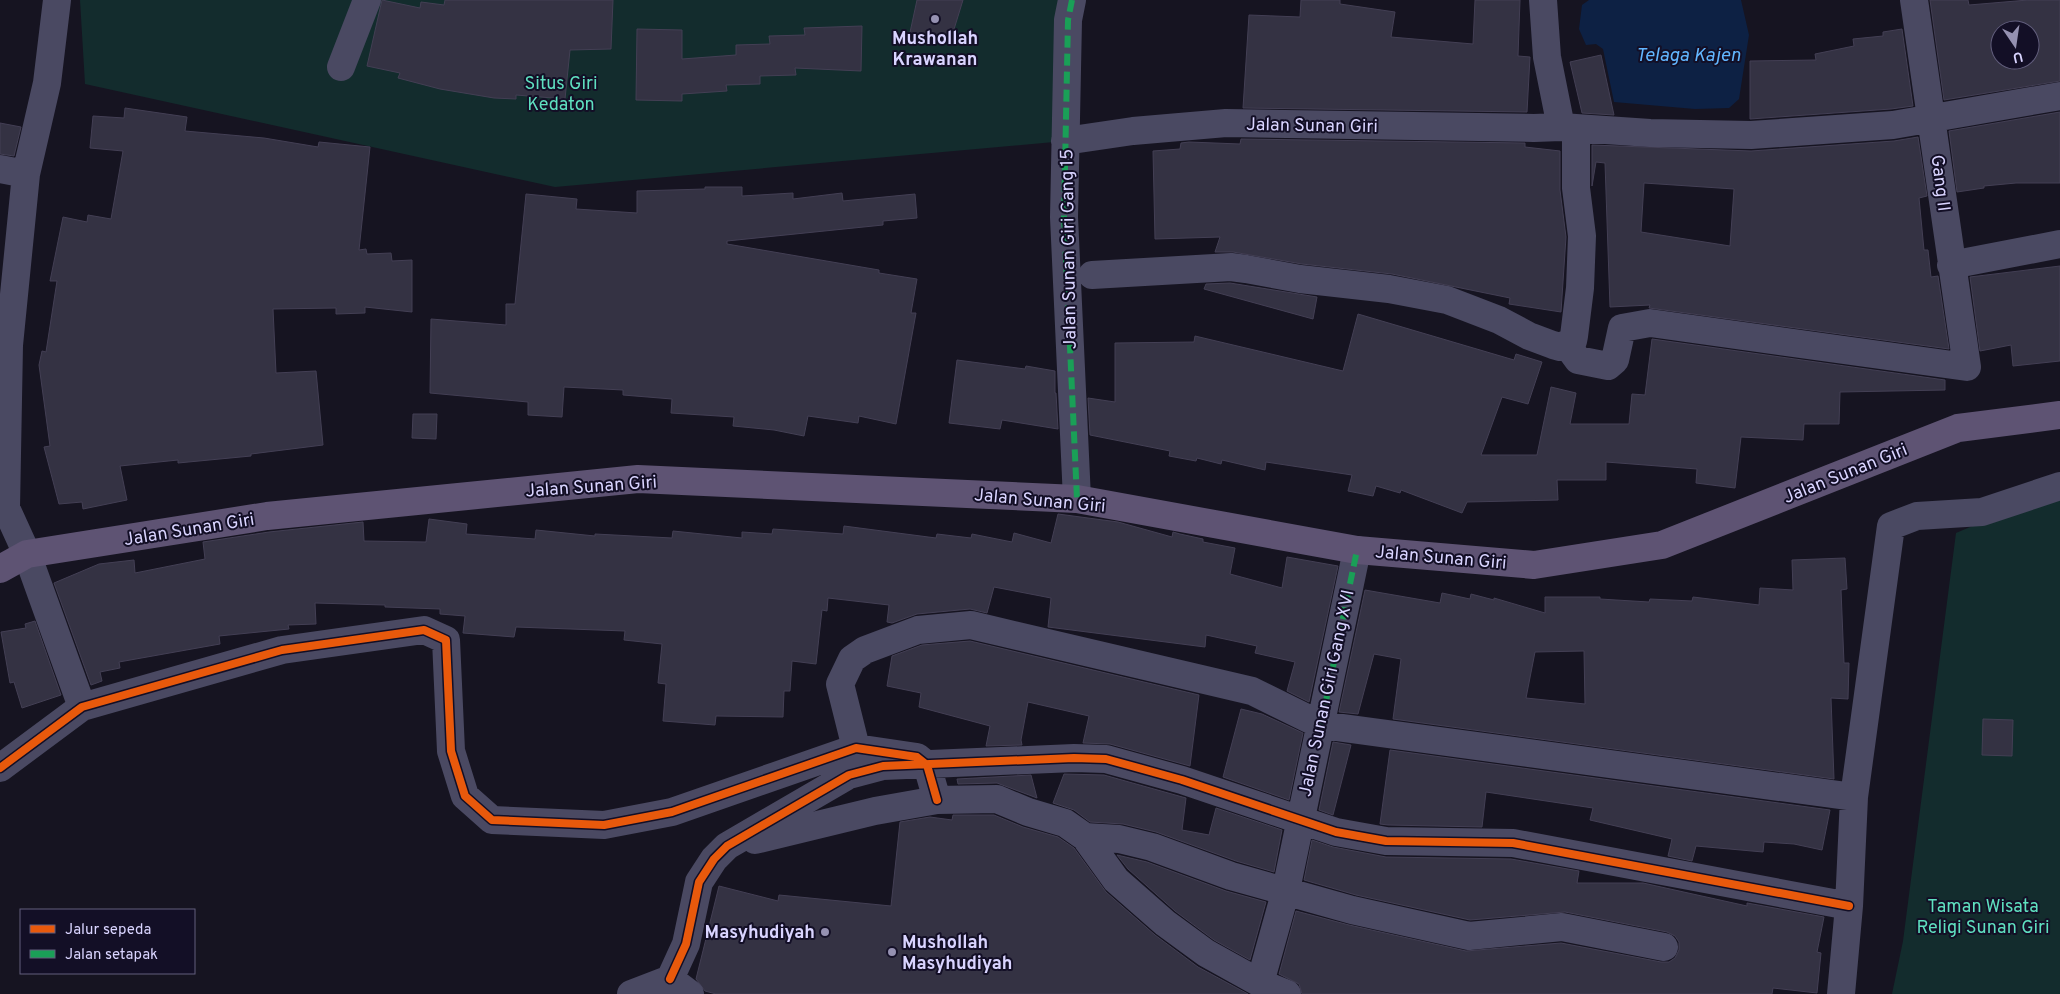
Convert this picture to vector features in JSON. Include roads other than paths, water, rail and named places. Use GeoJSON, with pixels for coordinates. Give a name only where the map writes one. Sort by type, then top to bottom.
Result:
{"type":"FeatureCollection","features":[{"type":"Feature","properties":{"kind":"main road","name":"Jalan Sunan Giri"},"geometry":{"type":"LineString","coordinates":[[0,569],[27,554],[268,516],[638,479],[1077,499],[1357,550],[1534,565],[1662,545],[1958,428],[2060,415]]}},
{"type":"Feature","properties":{"kind":"street"},"geometry":{"type":"LineString","coordinates":[[56,0],[47,83],[13,172],[5,345],[6,508],[27,554],[82,707]]}},
{"type":"Feature","properties":{"kind":"street"},"geometry":{"type":"LineString","coordinates":[[341,68],[367,0]]}},
{"type":"Feature","properties":{"kind":"street","name":"Jalan Sunan Giri Gang 15"},"geometry":{"type":"LineString","coordinates":[[1072,0],[1068,20],[1064,217],[1077,499]]}},
{"type":"Feature","properties":{"kind":"street"},"geometry":{"type":"LineString","coordinates":[[1092,275],[1231,267],[1300,279],[1389,289],[1447,300],[1498,320],[1529,336],[1560,347],[1567,345],[1573,341],[1574,336],[1580,288],[1582,236],[1568,127],[1547,57],[1543,0]]}},
{"type":"Feature","properties":{"kind":"street","name":"Gang II"},"geometry":{"type":"LineString","coordinates":[[1567,345],[1578,360],[1608,366],[1615,360],[1622,328],[1650,323],[1967,367],[1914,0]]}},
{"type":"Feature","properties":{"kind":"street","name":"Jalan Sunan Giri"},"geometry":{"type":"LineString","coordinates":[[1065,141],[1133,131],[1226,123],[1568,127],[1650,133],[1750,135],[1893,125],[2060,96]]}},
{"type":"Feature","properties":{"kind":"street"},"geometry":{"type":"LineString","coordinates":[[1951,265],[2060,244]]}},
{"type":"Feature","properties":{"kind":"street"},"geometry":{"type":"LineString","coordinates":[[1841,994],[1850,906],[1854,798],[1891,526],[1916,516],[1982,512],[2060,486]]}},
{"type":"Feature","properties":{"kind":"street","name":"Jalan Sunan Giri Gang XVI"},"geometry":{"type":"LineString","coordinates":[[1260,983],[1286,890],[1299,819],[1321,725],[1357,550]]}},
{"type":"Feature","properties":{"kind":"street"},"geometry":{"type":"LineString","coordinates":[[856,748],[840,684],[852,659],[865,650],[918,630],[971,625],[1252,691],[1321,725],[1854,798]]}},
{"type":"Feature","properties":{"kind":"street"},"geometry":{"type":"LineString","coordinates":[[0,768],[82,707],[282,650],[424,630],[446,640],[452,751],[465,796],[492,820],[604,825],[672,812],[856,748],[917,757],[927,765],[937,800]]}},
{"type":"Feature","properties":{"kind":"street"},"geometry":{"type":"LineString","coordinates":[[631,994],[680,986],[686,944],[699,882],[714,859],[727,846],[849,775],[883,766],[1074,758],[1106,759],[1182,780],[1336,832],[1386,840],[1513,843],[1619,865],[1731,882],[1850,906]]}},
{"type":"Feature","properties":{"kind":"street"},"geometry":{"type":"LineString","coordinates":[[727,846],[875,811],[937,800],[997,799],[1028,812],[1065,823],[1085,837],[1116,880],[1165,923],[1206,953],[1260,983],[1287,994]]}},
{"type":"Feature","properties":{"kind":"street"},"geometry":{"type":"LineString","coordinates":[[1085,837],[1119,839],[1152,847],[1231,876],[1352,910],[1469,936],[1562,927],[1664,947]]}},
{"type":"Feature","properties":{"kind":"water","name":"Telaga Kajen"},"geometry":{"type":"Polygon","coordinates":[[[1589,0],[1741,0],[1749,35],[1739,99],[1729,108],[1695,109],[1614,102],[1603,49],[1596,44],[1586,45],[1579,29],[1582,5],[1589,0]]]}},
{"type":"Feature","properties":{"kind":"place","name":"Mushollah Krawanan"},"geometry":{"type":"Point","coordinates":[935,19]}},
{"type":"Feature","properties":{"kind":"place","name":"Masyhudiyah"},"geometry":{"type":"Point","coordinates":[825,932]}},
{"type":"Feature","properties":{"kind":"place","name":"Mushollah Masyhudiyah"},"geometry":{"type":"Point","coordinates":[892,952]}},
{"type":"Feature","properties":{"kind":"park label","name":"Situs Giri Kedaton"},"geometry":{"type":"Point","coordinates":[561,94]}},
{"type":"Feature","properties":{"kind":"park label","name":"Taman Wisata Religi Sunan Giri"},"geometry":{"type":"Point","coordinates":[1983,916]}}]}
